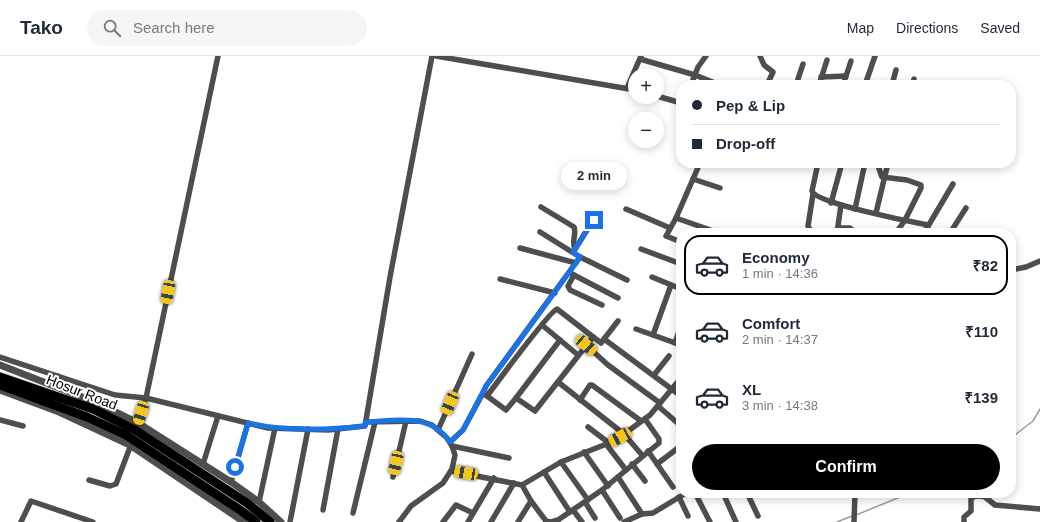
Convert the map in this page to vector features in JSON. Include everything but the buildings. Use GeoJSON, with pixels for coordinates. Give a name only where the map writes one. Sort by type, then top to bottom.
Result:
{"type":"FeatureCollection","features":[{"type":"Feature","properties":{"kind":"highway","name":"Hosur Road"},"geometry":{"type":"LineString","coordinates":[[0,377],[137,426],[247,503],[270,522]]}},
{"type":"Feature","properties":{"kind":"highway","name":"Hosur Road"},"geometry":{"type":"LineString","coordinates":[[0,385],[87,417],[131,442],[240,510],[256,522]]}},
{"type":"Feature","properties":{"kind":"street"},"geometry":{"type":"LineString","coordinates":[[137,426],[146,398],[218,56]]}},
{"type":"Feature","properties":{"kind":"street"},"geometry":{"type":"LineString","coordinates":[[0,357],[115,395],[146,398],[248,423],[275,428],[308,429],[338,429],[365,426],[397,238],[432,56]]}},
{"type":"Feature","properties":{"kind":"street"},"geometry":{"type":"LineString","coordinates":[[436,56],[627,88],[640,57],[708,80]]}},
{"type":"Feature","properties":{"kind":"street"},"geometry":{"type":"LineString","coordinates":[[693,80],[706,56]]}},
{"type":"Feature","properties":{"kind":"street"},"geometry":{"type":"LineString","coordinates":[[760,56],[764,65],[773,72],[769,80]]}},
{"type":"Feature","properties":{"kind":"street"},"geometry":{"type":"LineString","coordinates":[[867,80],[875,56]]}},
{"type":"Feature","properties":{"kind":"street"},"geometry":{"type":"LineString","coordinates":[[820,80],[827,60]]}},
{"type":"Feature","properties":{"kind":"street"},"geometry":{"type":"LineString","coordinates":[[845,80],[851,61]]}},
{"type":"Feature","properties":{"kind":"street"},"geometry":{"type":"LineString","coordinates":[[798,80],[803,64]]}},
{"type":"Feature","properties":{"kind":"street"},"geometry":{"type":"LineString","coordinates":[[893,80],[896,70]]}},
{"type":"Feature","properties":{"kind":"street"},"geometry":{"type":"LineString","coordinates":[[821,77],[846,76]]}},
{"type":"Feature","properties":{"kind":"street"},"geometry":{"type":"LineString","coordinates":[[664,98],[676,102]]}},
{"type":"Feature","properties":{"kind":"street"},"geometry":{"type":"LineString","coordinates":[[676,240],[667,237],[698,168]]}},
{"type":"Feature","properties":{"kind":"street"},"geometry":{"type":"LineString","coordinates":[[809,228],[808,226],[817,168]]}},
{"type":"Feature","properties":{"kind":"street"},"geometry":{"type":"LineString","coordinates":[[832,202],[841,168]]}},
{"type":"Feature","properties":{"kind":"street"},"geometry":{"type":"LineString","coordinates":[[855,209],[864,168]]}},
{"type":"Feature","properties":{"kind":"street"},"geometry":{"type":"LineString","coordinates":[[879,168],[881,176],[884,178],[907,180],[921,185],[921,188],[905,220],[899,228]]}},
{"type":"Feature","properties":{"kind":"street"},"geometry":{"type":"LineString","coordinates":[[876,213],[887,168]]}},
{"type":"Feature","properties":{"kind":"street"},"geometry":{"type":"LineString","coordinates":[[693,179],[720,188]]}},
{"type":"Feature","properties":{"kind":"street"},"geometry":{"type":"LineString","coordinates":[[926,228],[954,184]]}},
{"type":"Feature","properties":{"kind":"street"},"geometry":{"type":"LineString","coordinates":[[813,194],[855,209],[928,225]]}},
{"type":"Feature","properties":{"kind":"street"},"geometry":{"type":"LineString","coordinates":[[838,228],[841,205]]}},
{"type":"Feature","properties":{"kind":"street"},"geometry":{"type":"LineString","coordinates":[[542,207],[574,227],[576,231],[572,242],[574,251]]}},
{"type":"Feature","properties":{"kind":"street"},"geometry":{"type":"LineString","coordinates":[[953,228],[966,208]]}},
{"type":"Feature","properties":{"kind":"street"},"geometry":{"type":"LineString","coordinates":[[626,210],[670,228]]}},
{"type":"Feature","properties":{"kind":"street"},"geometry":{"type":"LineString","coordinates":[[676,218],[705,228]]}},
{"type":"Feature","properties":{"kind":"street"},"geometry":{"type":"LineString","coordinates":[[574,251],[594,220]]}},
{"type":"Feature","properties":{"kind":"street"},"geometry":{"type":"LineString","coordinates":[[540,232],[574,251],[580,257],[627,280]]}},
{"type":"Feature","properties":{"kind":"street"},"geometry":{"type":"LineString","coordinates":[[520,248],[576,263]]}},
{"type":"Feature","properties":{"kind":"street"},"geometry":{"type":"LineString","coordinates":[[641,248],[676,262]]}},
{"type":"Feature","properties":{"kind":"street"},"geometry":{"type":"LineString","coordinates":[[580,257],[576,263],[568,286],[570,290],[602,305]]}},
{"type":"Feature","properties":{"kind":"street"},"geometry":{"type":"LineString","coordinates":[[1016,269],[1026,267],[1040,261]]}},
{"type":"Feature","properties":{"kind":"street"},"geometry":{"type":"LineString","coordinates":[[485,395],[486,386],[554,293],[572,274]]}},
{"type":"Feature","properties":{"kind":"street"},"geometry":{"type":"LineString","coordinates":[[572,274],[618,298]]}},
{"type":"Feature","properties":{"kind":"street"},"geometry":{"type":"LineString","coordinates":[[652,277],[676,287]]}},
{"type":"Feature","properties":{"kind":"street"},"geometry":{"type":"LineString","coordinates":[[500,279],[554,293]]}},
{"type":"Feature","properties":{"kind":"street"},"geometry":{"type":"LineString","coordinates":[[653,335],[671,285]]}},
{"type":"Feature","properties":{"kind":"street"},"geometry":{"type":"LineString","coordinates":[[451,444],[463,430],[485,395],[554,310],[557,309],[601,343],[618,321]]}},
{"type":"Feature","properties":{"kind":"street"},"geometry":{"type":"LineString","coordinates":[[542,325],[578,355]]}},
{"type":"Feature","properties":{"kind":"street"},"geometry":{"type":"LineString","coordinates":[[636,329],[675,343],[676,340]]}},
{"type":"Feature","properties":{"kind":"street"},"geometry":{"type":"LineString","coordinates":[[516,398],[536,411],[593,337]]}},
{"type":"Feature","properties":{"kind":"street"},"geometry":{"type":"LineString","coordinates":[[604,339],[676,392]]}},
{"type":"Feature","properties":{"kind":"street"},"geometry":{"type":"LineString","coordinates":[[485,395],[506,410],[560,340]]}},
{"type":"Feature","properties":{"kind":"street"},"geometry":{"type":"LineString","coordinates":[[586,345],[659,404],[676,421]]}},
{"type":"Feature","properties":{"kind":"street"},"geometry":{"type":"LineString","coordinates":[[438,430],[472,354]]}},
{"type":"Feature","properties":{"kind":"street"},"geometry":{"type":"LineString","coordinates":[[654,375],[669,356]]}},
{"type":"Feature","properties":{"kind":"street"},"geometry":{"type":"LineString","coordinates":[[0,365],[111,408],[137,426],[231,482],[259,502],[281,522]]}},
{"type":"Feature","properties":{"kind":"street"},"geometry":{"type":"LineString","coordinates":[[56,386],[58,377]]}},
{"type":"Feature","properties":{"kind":"street"},"geometry":{"type":"LineString","coordinates":[[558,382],[624,434],[642,455]]}},
{"type":"Feature","properties":{"kind":"street"},"geometry":{"type":"LineString","coordinates":[[522,485],[531,501],[548,522],[559,521],[608,486],[660,441],[643,420],[592,385],[580,400]]}},
{"type":"Feature","properties":{"kind":"street"},"geometry":{"type":"LineString","coordinates":[[451,471],[494,478],[522,485],[561,462],[607,444],[624,434],[643,420],[676,385]]}},
{"type":"Feature","properties":{"kind":"street"},"geometry":{"type":"LineString","coordinates":[[0,390],[59,412],[131,442],[244,522]]}},
{"type":"Feature","properties":{"kind":"street"},"geometry":{"type":"LineString","coordinates":[[203,464],[218,416]]}},
{"type":"Feature","properties":{"kind":"street"},"geometry":{"type":"LineString","coordinates":[[0,420],[23,426]]}},
{"type":"Feature","properties":{"kind":"street"},"geometry":{"type":"LineString","coordinates":[[393,477],[406,421]]}},
{"type":"Feature","properties":{"kind":"street"},"geometry":{"type":"LineString","coordinates":[[366,422],[420,421],[432,425],[451,444],[455,455],[451,471],[443,483],[411,506],[399,522]]}},
{"type":"Feature","properties":{"kind":"street"},"geometry":{"type":"LineString","coordinates":[[353,514],[375,422]]}},
{"type":"Feature","properties":{"kind":"street"},"geometry":{"type":"LineString","coordinates":[[231,482],[248,423]]}},
{"type":"Feature","properties":{"kind":"street"},"geometry":{"type":"LineString","coordinates":[[588,427],[607,444],[626,470]]}},
{"type":"Feature","properties":{"kind":"street"},"geometry":{"type":"LineString","coordinates":[[259,502],[275,428]]}},
{"type":"Feature","properties":{"kind":"street"},"geometry":{"type":"LineString","coordinates":[[290,522],[308,429]]}},
{"type":"Feature","properties":{"kind":"street"},"geometry":{"type":"LineString","coordinates":[[323,510],[338,429]]}},
{"type":"Feature","properties":{"kind":"street"},"geometry":{"type":"LineString","coordinates":[[89,480],[114,486],[131,442]]}},
{"type":"Feature","properties":{"kind":"street"},"geometry":{"type":"LineString","coordinates":[[451,444],[509,458]]}},
{"type":"Feature","properties":{"kind":"street"},"geometry":{"type":"LineString","coordinates":[[657,464],[676,450]]}},
{"type":"Feature","properties":{"kind":"street"},"geometry":{"type":"LineString","coordinates":[[648,451],[673,487]]}},
{"type":"Feature","properties":{"kind":"street"},"geometry":{"type":"LineString","coordinates":[[584,452],[608,486]]}},
{"type":"Feature","properties":{"kind":"street"},"geometry":{"type":"LineString","coordinates":[[561,462],[595,518]]}},
{"type":"Feature","properties":{"kind":"street"},"geometry":{"type":"LineString","coordinates":[[632,464],[645,480]]}},
{"type":"Feature","properties":{"kind":"street"},"geometry":{"type":"LineString","coordinates":[[544,472],[572,511],[582,522]]}},
{"type":"Feature","properties":{"kind":"street"},"geometry":{"type":"LineString","coordinates":[[618,477],[642,514]]}},
{"type":"Feature","properties":{"kind":"street"},"geometry":{"type":"LineString","coordinates":[[468,522],[494,478]]}},
{"type":"Feature","properties":{"kind":"street"},"geometry":{"type":"LineString","coordinates":[[491,522],[514,483]]}},
{"type":"Feature","properties":{"kind":"street"},"geometry":{"type":"LineString","coordinates":[[602,490],[622,520],[642,514],[653,513],[677,498]]}},
{"type":"Feature","properties":{"kind":"street"},"geometry":{"type":"LineString","coordinates":[[679,498],[688,516]]}},
{"type":"Feature","properties":{"kind":"street"},"geometry":{"type":"LineString","coordinates":[[698,498],[710,522]]}},
{"type":"Feature","properties":{"kind":"street"},"geometry":{"type":"LineString","coordinates":[[725,498],[736,522]]}},
{"type":"Feature","properties":{"kind":"street"},"geometry":{"type":"LineString","coordinates":[[749,498],[758,516]]}},
{"type":"Feature","properties":{"kind":"street"},"geometry":{"type":"LineString","coordinates":[[854,522],[855,498]]}},
{"type":"Feature","properties":{"kind":"street"},"geometry":{"type":"LineString","coordinates":[[964,522],[964,517],[971,511],[972,498]]}},
{"type":"Feature","properties":{"kind":"street"},"geometry":{"type":"LineString","coordinates":[[986,498],[995,505],[1040,509]]}},
{"type":"Feature","properties":{"kind":"street"},"geometry":{"type":"LineString","coordinates":[[21,522],[31,501],[93,522]]}},
{"type":"Feature","properties":{"kind":"street"},"geometry":{"type":"LineString","coordinates":[[518,522],[531,501]]}},
{"type":"Feature","properties":{"kind":"street"},"geometry":{"type":"LineString","coordinates":[[443,522],[456,504],[473,514]]}},
{"type":"Feature","properties":{"kind":"waterway"},"geometry":{"type":"LineString","coordinates":[[1016,434],[1033,421],[1040,409]]}},
{"type":"Feature","properties":{"kind":"waterway"},"geometry":{"type":"LineString","coordinates":[[856,515],[898,498]]}},
{"type":"Feature","properties":{"kind":"waterway"},"geometry":{"type":"LineString","coordinates":[[837,522],[852,516]]}},
{"type":"Feature","properties":{"kind":"route"},"geometry":{"type":"LineString","coordinates":[[235,467],[248,423],[268,428],[328,430],[365,426],[366,422],[391,420],[420,421],[432,425],[450,442],[463,430],[486,386],[570,273],[580,257],[573,252],[594,220]]}}]}
